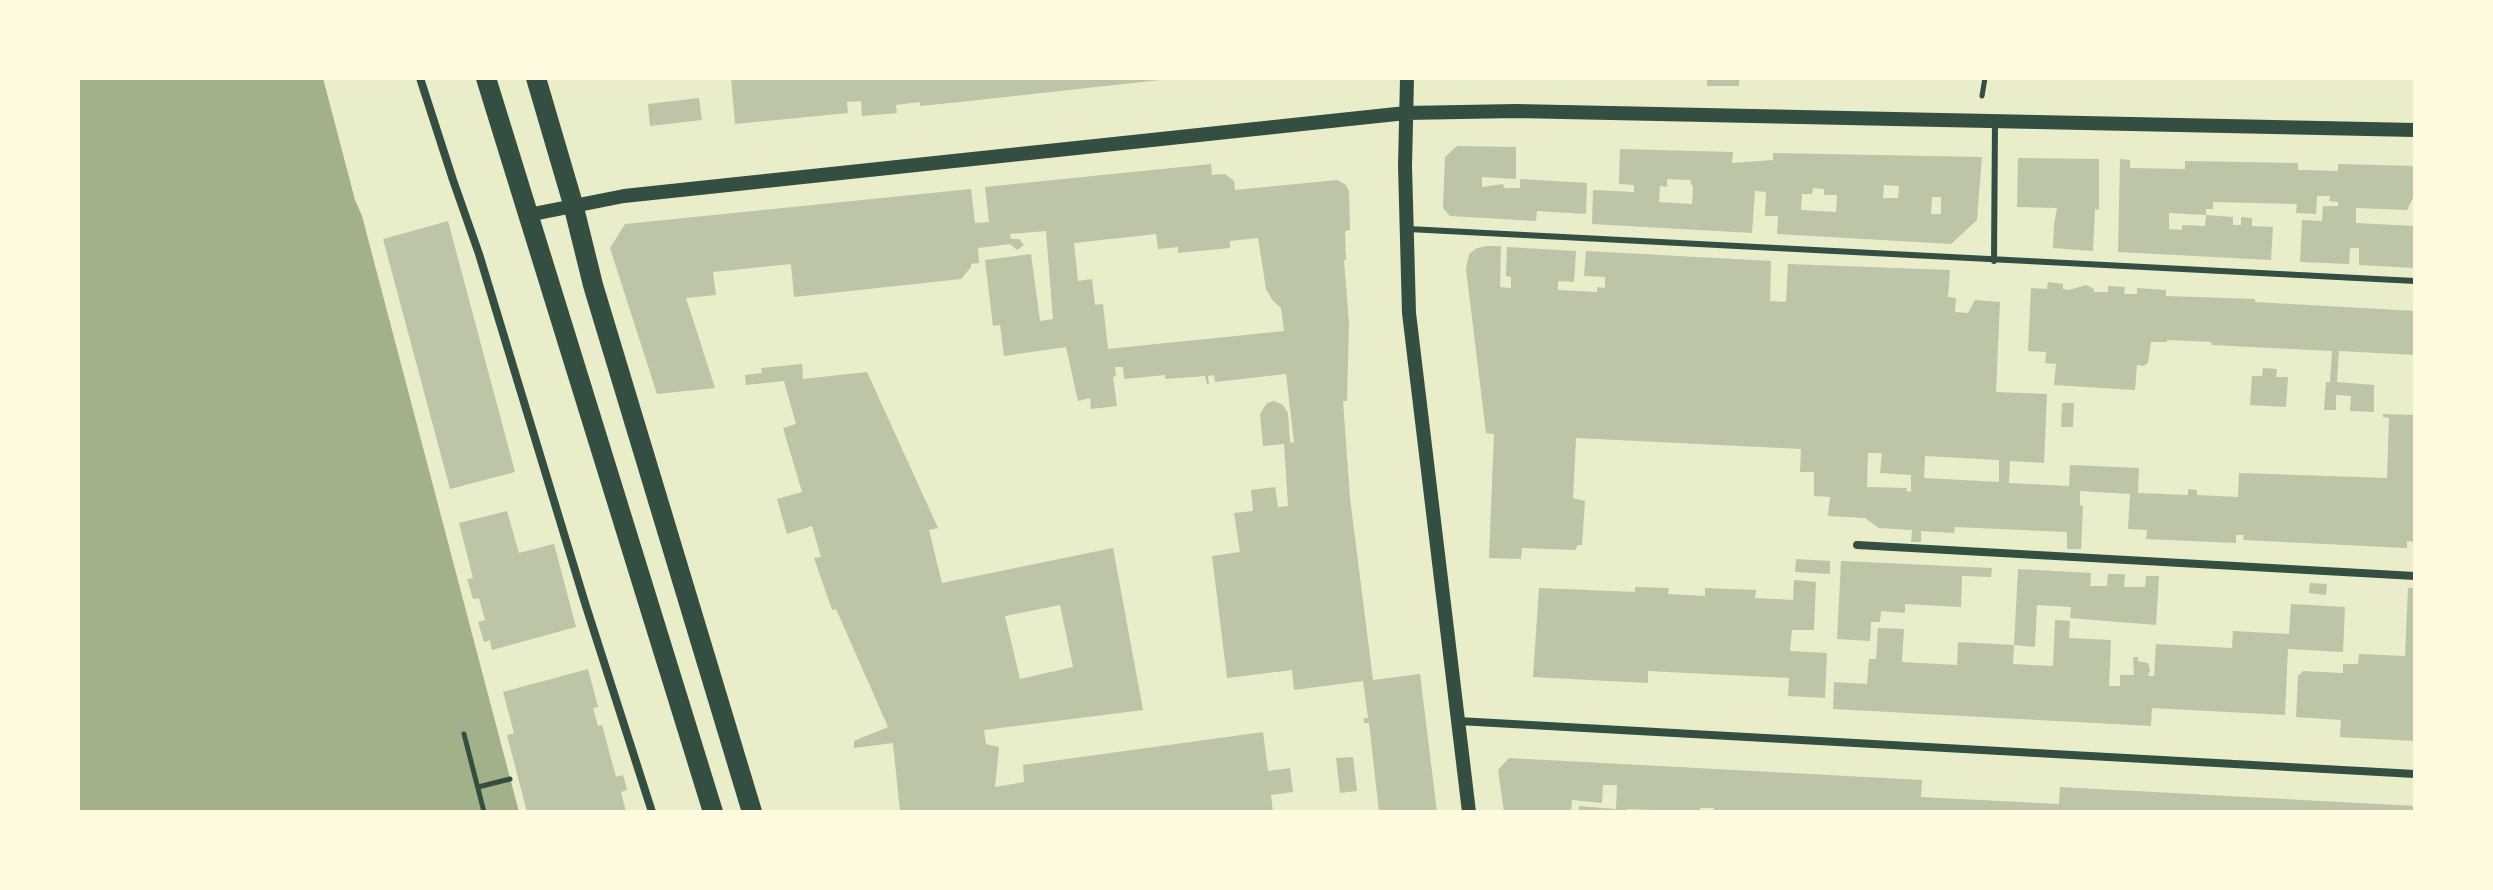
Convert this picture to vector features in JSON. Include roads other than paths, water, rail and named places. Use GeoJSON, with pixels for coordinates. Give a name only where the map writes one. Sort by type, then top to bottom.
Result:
{"type":"FeatureCollection","features":[{"type":"Feature","properties":{"kind":"main road"},"geometry":{"type":"LineString","coordinates":[[486,78],[713,812]]}},
{"type":"Feature","properties":{"kind":"main road"},"geometry":{"type":"LineString","coordinates":[[536,78],[598,299],[752,812]]}},
{"type":"Feature","properties":{"kind":"street"},"geometry":{"type":"LineString","coordinates":[[420,78],[479,254],[652,812]]}},
{"type":"Feature","properties":{"kind":"street"},"geometry":{"type":"LineString","coordinates":[[1407,78],[1409,313],[1469,812]]}},
{"type":"Feature","properties":{"kind":"street"},"geometry":{"type":"LineString","coordinates":[[528,215],[624,196],[1406,113],[1504,111],[2415,130]]}},
{"type":"Feature","properties":{"kind":"street"},"geometry":{"type":"LineString","coordinates":[[1857,545],[2415,576]]}},
{"type":"Feature","properties":{"kind":"street"},"geometry":{"type":"LineString","coordinates":[[1458,721],[2415,774]]}},
{"type":"Feature","properties":{"kind":"lane"},"geometry":{"type":"LineString","coordinates":[[1994,261],[1995,121]]}},
{"type":"Feature","properties":{"kind":"lane"},"geometry":{"type":"LineString","coordinates":[[1406,229],[2415,281]]}}]}
